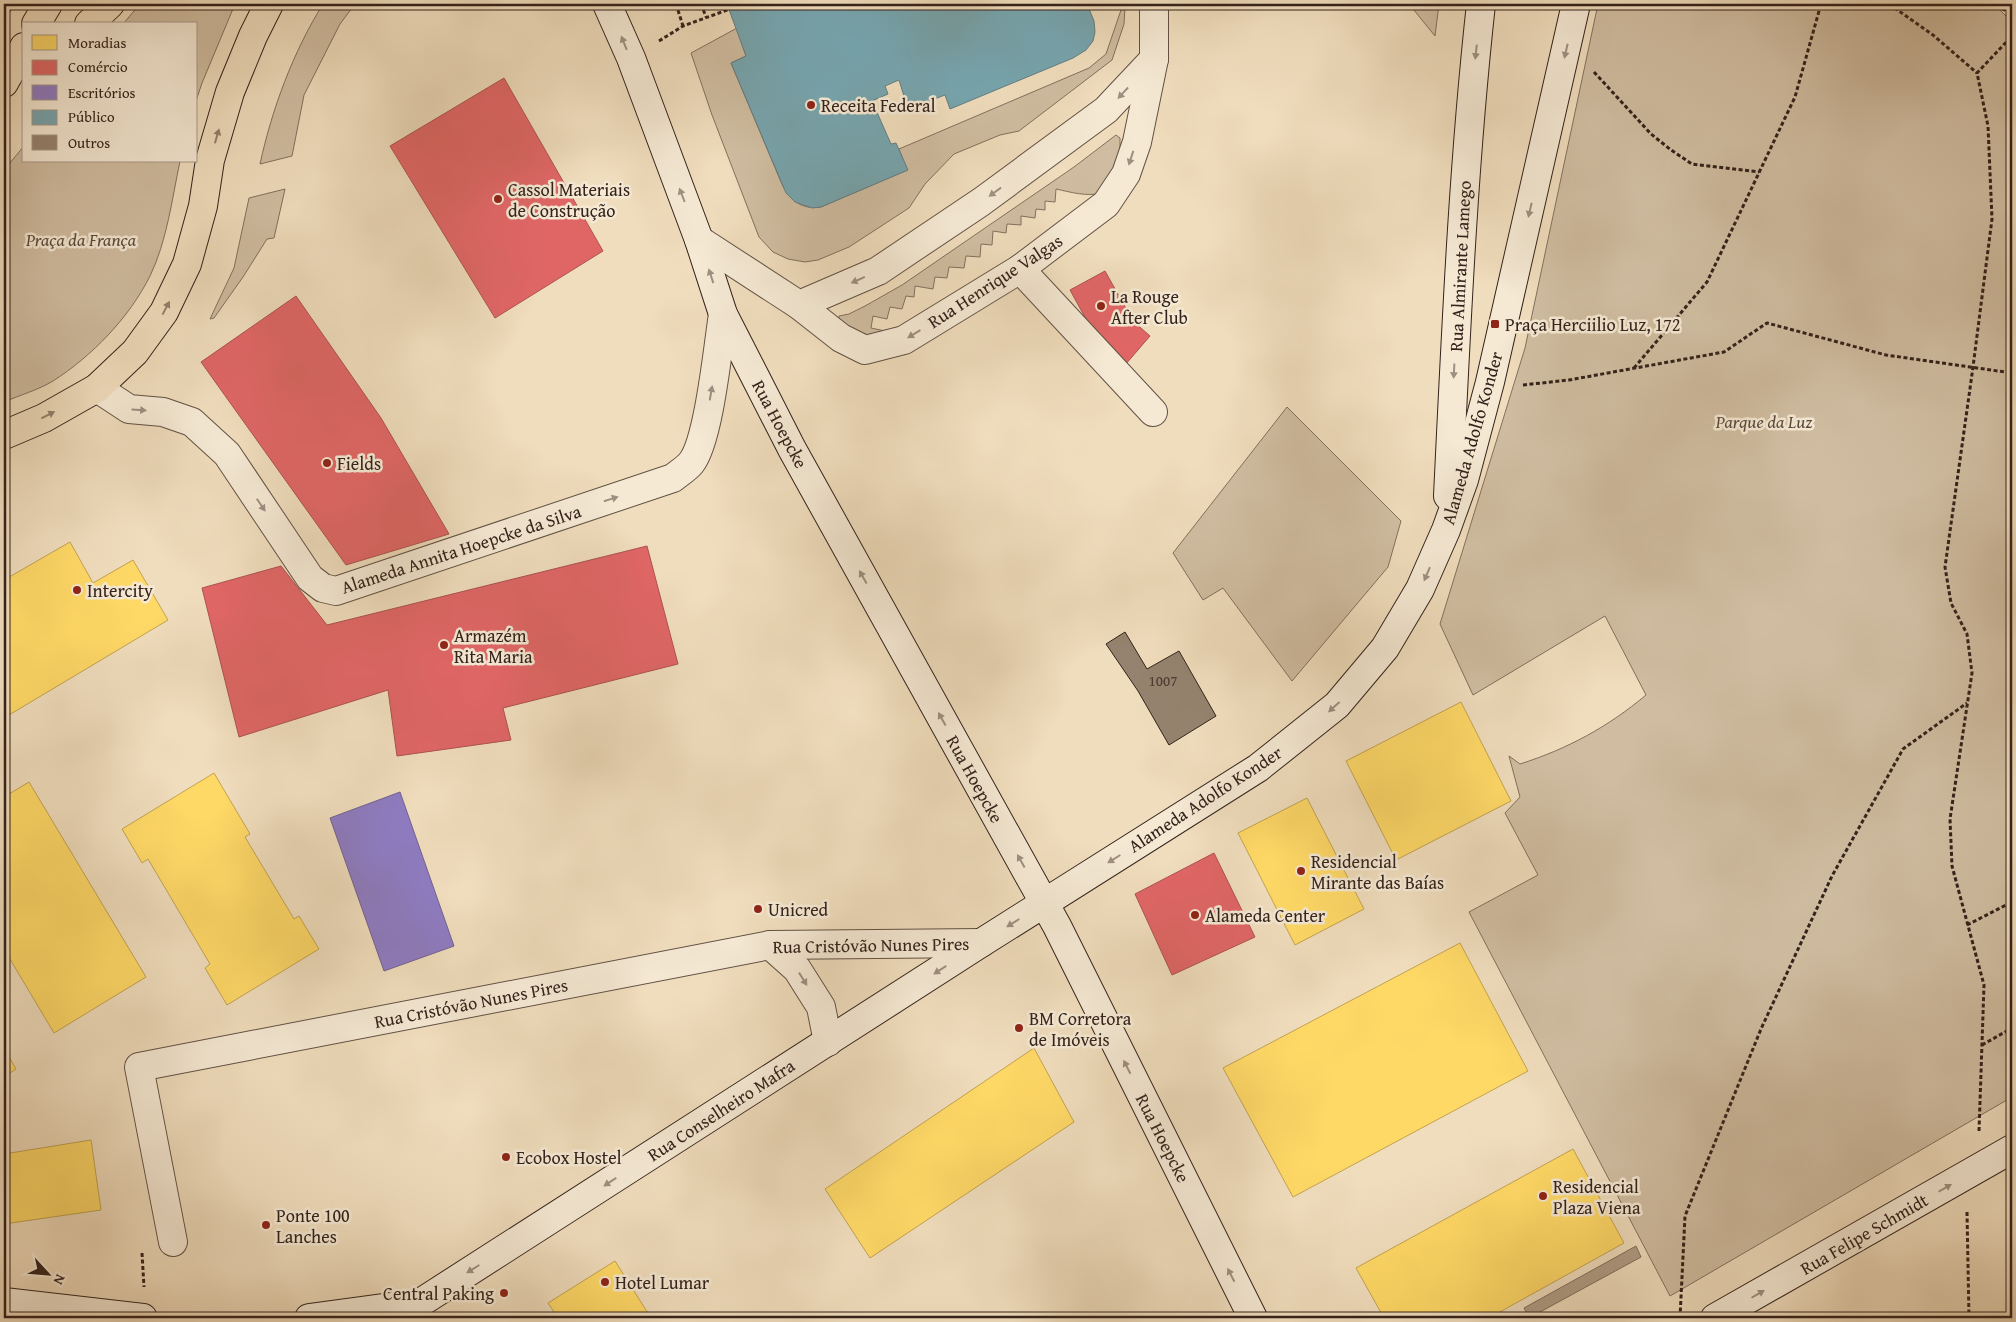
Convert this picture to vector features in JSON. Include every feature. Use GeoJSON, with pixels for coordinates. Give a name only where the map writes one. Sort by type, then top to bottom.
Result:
{"type":"FeatureCollection","features":[{"type":"Feature","properties":{"kind":"main road"},"geometry":{"type":"LineString","coordinates":[[37,22],[48,4]]}},
{"type":"Feature","properties":{"kind":"main road"},"geometry":{"type":"LineString","coordinates":[[91,22],[110,4]]}},
{"type":"Feature","properties":{"kind":"main road"},"geometry":{"type":"LineString","coordinates":[[4,434],[44,418],[97,388],[135,352],[164,312],[187,264],[203,206],[210,160],[230,92],[253,36],[269,4]]}},
{"type":"Feature","properties":{"kind":"main road","name":"Rua Hoepcke"},"geometry":{"type":"LineString","coordinates":[[607,4],[631,58],[699,240],[723,314],[792,448],[1044,903],[1253,1318]]}},
{"type":"Feature","properties":{"kind":"main road","name":"Rua Henrique Valgas"},"geometry":{"type":"LineString","coordinates":[[699,240],[799,305],[841,338],[865,350],[904,340],[1020,269],[1106,204],[1126,174],[1137,142],[1154,60],[1154,4]]}},
{"type":"Feature","properties":{"kind":"main road","name":"Rua Almirante Lamego"},"geometry":{"type":"LineString","coordinates":[[1446,530],[1469,115],[1481,4]]}},
{"type":"Feature","properties":{"kind":"main road","name":"Alameda Adolfo Konder"},"geometry":{"type":"LineString","coordinates":[[1044,903],[1258,768],[1337,705],[1386,648],[1420,589],[1446,530],[1464,480],[1490,382],[1576,4]]}},
{"type":"Feature","properties":{"kind":"main road"},"geometry":{"type":"LineString","coordinates":[[4,83],[22,51]]}},
{"type":"Feature","properties":{"kind":"main road"},"geometry":{"type":"LineString","coordinates":[[799,305],[878,271],[982,202],[1106,110],[1154,60]]}},
{"type":"Feature","properties":{"kind":"main road"},"geometry":{"type":"LineString","coordinates":[[4,104],[22,87]]}},
{"type":"Feature","properties":{"kind":"main road"},"geometry":{"type":"LineString","coordinates":[[1020,269],[1153,412]]}},
{"type":"Feature","properties":{"kind":"main road","name":"Alameda Annita Hoepcke da Silva"},"geometry":{"type":"LineString","coordinates":[[97,388],[129,409],[163,412],[192,422],[227,454],[310,578],[323,588],[336,591],[673,478],[692,462],[702,440],[723,314]]}},
{"type":"Feature","properties":{"kind":"main road","name":"Rua Conselheiro Mafra"},"geometry":{"type":"LineString","coordinates":[[409,1311],[1044,903]]}},
{"type":"Feature","properties":{"kind":"main road","name":"Rua Cristóvão Nunes Pires"},"geometry":{"type":"LineString","coordinates":[[172,1242],[139,1067],[770,945],[981,943]]}},
{"type":"Feature","properties":{"kind":"main road"},"geometry":{"type":"LineString","coordinates":[[770,945],[797,969],[821,1007],[828,1042]]}},
{"type":"Feature","properties":{"kind":"main road","name":"Rua Felipe Schmidt"},"geometry":{"type":"LineString","coordinates":[[1715,1318],[2012,1149]]}},
{"type":"Feature","properties":{"kind":"main road"},"geometry":{"type":"LineString","coordinates":[[4,1302],[144,1306]]}},
{"type":"Feature","properties":{"kind":"main road"},"geometry":{"type":"LineString","coordinates":[[310,1318],[409,1311]]}},
{"type":"Feature","properties":{"kind":"path"},"geometry":{"type":"LineString","coordinates":[[676,4],[683,26]]}},
{"type":"Feature","properties":{"kind":"path"},"geometry":{"type":"LineString","coordinates":[[702,4],[706,17]]}},
{"type":"Feature","properties":{"kind":"path"},"geometry":{"type":"LineString","coordinates":[[1634,369],[1707,282],[1795,97],[1820,4]]}},
{"type":"Feature","properties":{"kind":"path"},"geometry":{"type":"LineString","coordinates":[[1890,4],[1933,35],[1977,73],[1988,126],[1992,219],[1944,567],[1951,604],[1967,634],[1972,673],[1950,819],[1952,866],[1984,985],[1982,1046],[1972,1173],[1969,1318]]}},
{"type":"Feature","properties":{"kind":"path"},"geometry":{"type":"LineString","coordinates":[[1997,4],[2012,16]]}},
{"type":"Feature","properties":{"kind":"path"},"geometry":{"type":"LineString","coordinates":[[631,58],[683,26],[730,9]]}},
{"type":"Feature","properties":{"kind":"path"},"geometry":{"type":"LineString","coordinates":[[1977,73],[2012,36]]}},
{"type":"Feature","properties":{"kind":"path"},"geometry":{"type":"LineString","coordinates":[[1590,68],[1651,134],[1670,150],[1692,164],[1759,172]]}},
{"type":"Feature","properties":{"kind":"path"},"geometry":{"type":"LineString","coordinates":[[1515,385],[1569,380],[1724,352],[1767,323],[1886,354],[2012,373]]}},
{"type":"Feature","properties":{"kind":"path"},"geometry":{"type":"LineString","coordinates":[[1680,1318],[1685,1216],[1761,1029],[1832,876],[1903,749],[1968,703]]}},
{"type":"Feature","properties":{"kind":"path"},"geometry":{"type":"LineString","coordinates":[[1967,924],[2012,902]]}},
{"type":"Feature","properties":{"kind":"path"},"geometry":{"type":"LineString","coordinates":[[1982,1046],[2012,1028]]}},
{"type":"Feature","properties":{"kind":"path"},"geometry":{"type":"LineString","coordinates":[[144,1306],[142,1252],[172,1242]]}},
{"type":"Feature","properties":{"kind":"green space"},"geometry":{"type":"Polygon","coordinates":[[[4,4],[15,4],[4,21],[4,4]]]}},
{"type":"Feature","properties":{"kind":"green space"},"geometry":{"type":"Polygon","coordinates":[[[140,4],[235,4],[198,95],[198,22],[125,22],[140,4]]]}},
{"type":"Feature","properties":{"kind":"green space"},"geometry":{"type":"Polygon","coordinates":[[[323,4],[355,4],[340,24],[304,95],[292,156],[260,164],[277,102],[285,81],[302,42],[323,4]]]}},
{"type":"Feature","properties":{"kind":"green space"},"geometry":{"type":"Polygon","coordinates":[[[1409,4],[1439,4],[1435,36],[1409,4]]]}},
{"type":"Feature","properties":{"kind":"green space","name":"Parque da Luz"},"geometry":{"type":"Polygon","coordinates":[[[1598,4],[1994,4],[2012,22],[2012,1097],[1670,1296],[1469,912],[1538,875],[1505,813],[1520,797],[1509,756],[1520,764],[1571,744],[1602,727],[1646,695],[1605,616],[1473,695],[1440,624],[1525,348],[1598,4]]]}},
{"type":"Feature","properties":{"kind":"green space"},"geometry":{"type":"Polygon","coordinates":[[[1122,7],[1125,7],[1124,24],[1112,60],[1019,131],[1000,135],[954,154],[925,184],[909,208],[849,247],[818,260],[805,262],[788,259],[773,252],[759,237],[712,115],[691,53],[737,28],[746,56],[731,63],[781,182],[792,199],[802,205],[814,208],[821,207],[907,170],[899,149],[1089,68],[1106,54],[1122,7]]]}},
{"type":"Feature","properties":{"kind":"green space"},"geometry":{"type":"Polygon","coordinates":[[[1116,135],[1120,138],[1120,159],[1101,193],[1084,194],[1056,189],[1055,202],[1045,201],[1045,210],[1036,209],[1035,218],[1021,216],[1021,225],[1007,224],[1006,233],[993,231],[992,245],[981,244],[980,257],[966,256],[964,268],[949,267],[947,278],[935,277],[933,289],[915,286],[914,297],[906,296],[902,309],[890,307],[887,319],[873,316],[871,328],[890,332],[889,338],[856,335],[839,320],[839,316],[849,314],[902,285],[1074,167],[1116,135]]]}},
{"type":"Feature","properties":{"kind":"green space","name":"Praça da França"},"geometry":{"type":"Polygon","coordinates":[[[22,148],[22,162],[180,162],[161,249],[150,276],[131,307],[108,335],[68,371],[35,390],[4,402],[4,170],[22,148]]]}},
{"type":"Feature","properties":{"kind":"green space"},"geometry":{"type":"Polygon","coordinates":[[[285,189],[274,238],[267,239],[214,318],[210,319],[234,268],[249,198],[285,189]]]}},
{"type":"Feature","properties":{"kind":"green space"},"geometry":{"type":"Polygon","coordinates":[[[1287,407],[1401,521],[1388,567],[1292,681],[1223,588],[1203,600],[1173,553],[1287,407]]]}},
{"type":"Feature","properties":{"kind":"shaded area"},"geometry":{"type":"Polygon","coordinates":[[[1636,1246],[1641,1257],[1529,1318],[1524,1308],[1636,1246]]]}},
{"type":"Feature","properties":{"kind":"building: Moradias","name":"Intercity"},"geometry":{"type":"Polygon","coordinates":[[[70,542],[93,583],[133,560],[168,620],[4,718],[4,580],[70,542]]]}},
{"type":"Feature","properties":{"kind":"building: Moradias"},"geometry":{"type":"Polygon","coordinates":[[[1461,702],[1511,801],[1396,860],[1346,761],[1461,702]]]}},
{"type":"Feature","properties":{"kind":"building: Moradias"},"geometry":{"type":"Polygon","coordinates":[[[214,773],[250,834],[245,837],[294,919],[299,916],[319,949],[227,1005],[205,968],[210,964],[148,859],[142,863],[122,829],[214,773]]]}},
{"type":"Feature","properties":{"kind":"building: Moradias"},"geometry":{"type":"Polygon","coordinates":[[[29,782],[146,977],[54,1033],[4,949],[4,797],[29,782]]]}},
{"type":"Feature","properties":{"kind":"building: Moradias","name":"Residencial Mirante das Baías"},"geometry":{"type":"Polygon","coordinates":[[[1307,798],[1364,909],[1295,945],[1238,833],[1307,798]]]}},
{"type":"Feature","properties":{"kind":"building: Moradias"},"geometry":{"type":"Polygon","coordinates":[[[1460,943],[1528,1071],[1293,1197],[1223,1068],[1460,943]]]}},
{"type":"Feature","properties":{"kind":"building: Moradias"},"geometry":{"type":"Polygon","coordinates":[[[4,1048],[16,1069],[4,1077],[4,1048]]]}},
{"type":"Feature","properties":{"kind":"building: Moradias"},"geometry":{"type":"Polygon","coordinates":[[[1034,1048],[1074,1122],[870,1258],[825,1189],[1034,1048]]]}},
{"type":"Feature","properties":{"kind":"building: Moradias"},"geometry":{"type":"Polygon","coordinates":[[[91,1140],[101,1210],[4,1224],[4,1154],[91,1140]]]}},
{"type":"Feature","properties":{"kind":"building: Moradias","name":"Residencial Plaza Viena"},"geometry":{"type":"Polygon","coordinates":[[[1573,1149],[1624,1243],[1489,1318],[1384,1318],[1356,1268],[1573,1149]]]}},
{"type":"Feature","properties":{"kind":"building: Moradias","name":"Hotel Lumar"},"geometry":{"type":"Polygon","coordinates":[[[615,1261],[651,1318],[558,1318],[548,1303],[615,1261]]]}},
{"type":"Feature","properties":{"kind":"building: Comércio","name":"Cassol Materiais de Construção"},"geometry":{"type":"Polygon","coordinates":[[[504,78],[603,251],[495,318],[390,146],[504,78]]]}},
{"type":"Feature","properties":{"kind":"building: Comércio","name":"La Rouge After Club"},"geometry":{"type":"Polygon","coordinates":[[[1105,271],[1133,321],[1150,336],[1125,365],[1098,341],[1070,290],[1105,271]]]}},
{"type":"Feature","properties":{"kind":"building: Comércio"},"geometry":{"type":"Polygon","coordinates":[[[296,296],[381,418],[449,534],[346,565],[201,362],[296,296]]]}},
{"type":"Feature","properties":{"kind":"building: Comércio","name":"Armazém Rita Maria"},"geometry":{"type":"Polygon","coordinates":[[[647,546],[678,664],[503,708],[511,740],[397,756],[388,690],[239,737],[202,588],[281,566],[327,625],[647,546]]]}},
{"type":"Feature","properties":{"kind":"building: Comércio","name":"Alameda Center"},"geometry":{"type":"Polygon","coordinates":[[[1214,853],[1255,937],[1172,975],[1135,894],[1214,853]]]}},
{"type":"Feature","properties":{"kind":"building: Escritórios"},"geometry":{"type":"Polygon","coordinates":[[[400,792],[454,946],[384,971],[330,818],[400,792]]]}},
{"type":"Feature","properties":{"kind":"building: Público","name":"Receita Federal"},"geometry":{"type":"Polygon","coordinates":[[[727,4],[1087,4],[1094,21],[1095,32],[1093,41],[1086,50],[1073,58],[950,109],[945,95],[908,109],[899,80],[885,86],[888,94],[872,101],[891,144],[896,143],[908,170],[821,207],[812,208],[795,202],[786,193],[731,63],[746,56],[727,4]]]}},
{"type":"Feature","properties":{"kind":"building: Outros"},"geometry":{"type":"Polygon","coordinates":[[[1125,632],[1147,669],[1179,651],[1216,716],[1169,745],[1138,691],[1106,644],[1125,632]]]}},
{"type":"Feature","properties":{"kind":"place","name":"Receita Federal"},"geometry":{"type":"Point","coordinates":[811,105]}},
{"type":"Feature","properties":{"kind":"place","name":"Cassol Materiais de Construção"},"geometry":{"type":"Point","coordinates":[498,199]}},
{"type":"Feature","properties":{"kind":"place","name":"La Rouge After Club"},"geometry":{"type":"Point","coordinates":[1101,306]}},
{"type":"Feature","properties":{"kind":"place","name":"Praça Herciilio Luz, 172"},"geometry":{"type":"Point","coordinates":[1495,324]}},
{"type":"Feature","properties":{"kind":"place","name":"Fields"},"geometry":{"type":"Point","coordinates":[327,463]}},
{"type":"Feature","properties":{"kind":"place","name":"Intercity"},"geometry":{"type":"Point","coordinates":[77,590]}},
{"type":"Feature","properties":{"kind":"place","name":"Armazém Rita Maria"},"geometry":{"type":"Point","coordinates":[444,645]}},
{"type":"Feature","properties":{"kind":"place","name":"Residencial Mirante das Baías"},"geometry":{"type":"Point","coordinates":[1301,871]}},
{"type":"Feature","properties":{"kind":"place","name":"Unicred"},"geometry":{"type":"Point","coordinates":[758,909]}},
{"type":"Feature","properties":{"kind":"place","name":"Alameda Center"},"geometry":{"type":"Point","coordinates":[1195,915]}},
{"type":"Feature","properties":{"kind":"place","name":"BM Corretora de Imóveis"},"geometry":{"type":"Point","coordinates":[1019,1028]}},
{"type":"Feature","properties":{"kind":"place","name":"Ecobox Hostel"},"geometry":{"type":"Point","coordinates":[506,1157]}},
{"type":"Feature","properties":{"kind":"place","name":"Residencial Plaza Viena"},"geometry":{"type":"Point","coordinates":[1543,1196]}},
{"type":"Feature","properties":{"kind":"place","name":"Ponte 100 Lanches"},"geometry":{"type":"Point","coordinates":[266,1225]}},
{"type":"Feature","properties":{"kind":"place","name":"Hotel Lumar"},"geometry":{"type":"Point","coordinates":[605,1282]}},
{"type":"Feature","properties":{"kind":"place","name":"Central Paking"},"geometry":{"type":"Point","coordinates":[504,1293]}}]}
